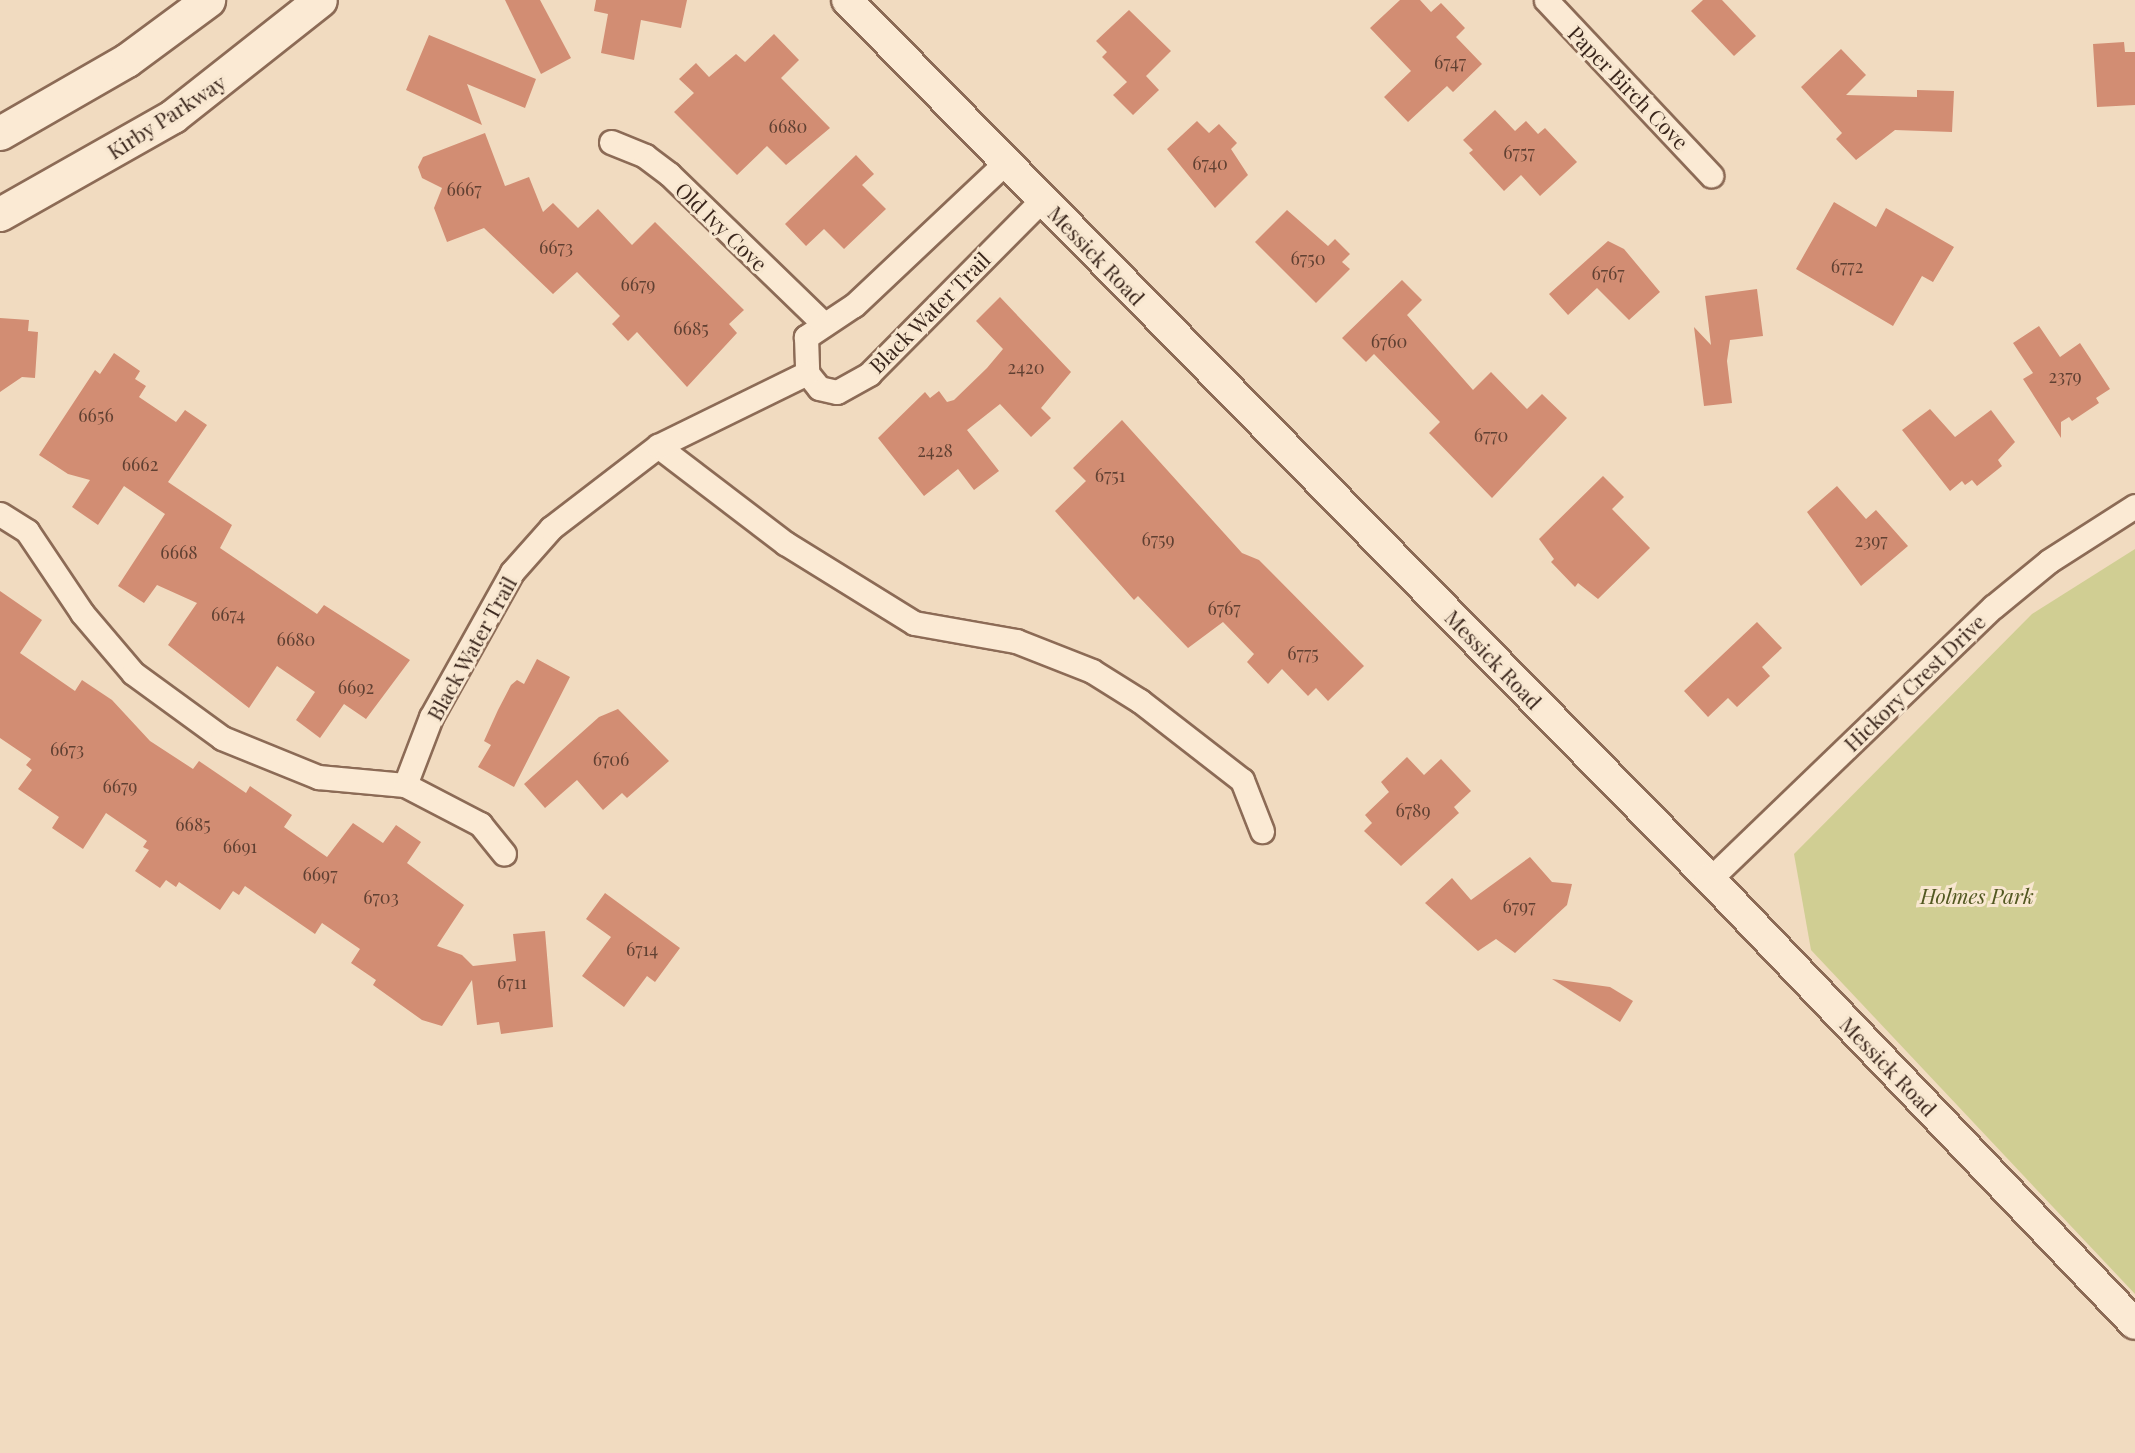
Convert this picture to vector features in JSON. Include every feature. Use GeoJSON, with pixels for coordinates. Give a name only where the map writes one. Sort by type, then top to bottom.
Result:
{"type":"FeatureCollection","features":[{"type":"Feature","properties":{"kind":"main road"},"geometry":{"type":"LineString","coordinates":[[0,133],[128,60],[208,0]]}},
{"type":"Feature","properties":{"kind":"main road","name":"Kirby Parkway"},"geometry":{"type":"LineString","coordinates":[[0,214],[173,116],[320,0]]}},
{"type":"Feature","properties":{"kind":"street","name":"Messick Road"},"geometry":{"type":"LineString","coordinates":[[847,0],[1710,879],[2135,1324]]}},
{"type":"Feature","properties":{"kind":"street","name":"Paper Birch Cove"},"geometry":{"type":"LineString","coordinates":[[1546,0],[1711,175]]}},
{"type":"Feature","properties":{"kind":"street","name":"Old Ivy Cove"},"geometry":{"type":"LineString","coordinates":[[611,142],[645,156],[669,174],[824,324]]}},
{"type":"Feature","properties":{"kind":"street"},"geometry":{"type":"LineString","coordinates":[[807,373],[806,337],[854,305],[1006,162]]}},
{"type":"Feature","properties":{"kind":"street","name":"Black Water Trail"},"geometry":{"type":"LineString","coordinates":[[405,785],[430,717],[512,572],[551,528],[658,446],[807,373],[819,388],[836,392],[869,374],[1042,199]]}},
{"type":"Feature","properties":{"kind":"street"},"geometry":{"type":"LineString","coordinates":[[658,446],[785,543],[914,623],[1016,641],[1092,671],[1140,701],[1242,780],[1262,831]]}},
{"type":"Feature","properties":{"kind":"street","name":"Hickory Crest Drive"},"geometry":{"type":"LineString","coordinates":[[1710,879],[1993,607],[2049,561],[2135,506]]}},
{"type":"Feature","properties":{"kind":"street"},"geometry":{"type":"LineString","coordinates":[[0,514],[27,531],[82,612],[133,673],[222,738],[318,777],[405,785],[480,824],[504,854]]}},
{"type":"Feature","properties":{"kind":"green space","name":"Holmes Park"},"geometry":{"type":"Polygon","coordinates":[[[2135,549],[2135,1294],[1811,950],[1794,854],[2032,614],[2135,549]]]}},
{"type":"Feature","properties":{"kind":"building"},"geometry":{"type":"Polygon","coordinates":[[[505,0],[540,0],[571,58],[541,74],[505,0]]]}},
{"type":"Feature","properties":{"kind":"building"},"geometry":{"type":"Polygon","coordinates":[[[596,0],[687,0],[681,28],[641,20],[634,60],[601,53],[608,14],[594,11],[596,0]]]}},
{"type":"Feature","properties":{"kind":"building"},"geometry":{"type":"Polygon","coordinates":[[[1400,0],[1420,0],[1431,12],[1441,3],[1465,28],[1456,37],[1482,64],[1453,92],[1447,86],[1408,122],[1384,97],[1411,71],[1370,28],[1400,0]]]}},
{"type":"Feature","properties":{"kind":"building"},"geometry":{"type":"Polygon","coordinates":[[[1703,0],[1722,0],[1756,36],[1734,56],[1691,11],[1703,0]]]}},
{"type":"Feature","properties":{"kind":"building"},"geometry":{"type":"Polygon","coordinates":[[[1129,10],[1171,51],[1146,76],[1159,90],[1133,115],[1113,95],[1127,82],[1102,57],[1107,52],[1096,41],[1129,10]]]}},
{"type":"Feature","properties":{"kind":"building"},"geometry":{"type":"Polygon","coordinates":[[[774,34],[799,60],[781,78],[830,128],[786,165],[767,146],[737,175],[674,112],[694,93],[679,79],[696,63],[709,77],[736,54],[745,62],[774,34]]]}},
{"type":"Feature","properties":{"kind":"building"},"geometry":{"type":"Polygon","coordinates":[[[429,35],[536,79],[525,108],[467,84],[482,125],[406,90],[429,35]]]}},
{"type":"Feature","properties":{"kind":"building"},"geometry":{"type":"Polygon","coordinates":[[[2124,42],[2125,52],[2135,52],[2135,105],[2097,107],[2093,44],[2124,42]]]}},
{"type":"Feature","properties":{"kind":"building"},"geometry":{"type":"Polygon","coordinates":[[[1841,49],[1866,75],[1846,95],[1917,97],[1917,90],[1954,91],[1952,132],[1895,130],[1856,160],[1836,139],[1842,133],[1801,87],[1841,49]]]}},
{"type":"Feature","properties":{"kind":"building"},"geometry":{"type":"Polygon","coordinates":[[[1495,110],[1515,131],[1526,121],[1538,134],[1545,128],[1577,162],[1540,196],[1521,175],[1504,191],[1469,153],[1473,150],[1463,140],[1495,110]]]}},
{"type":"Feature","properties":{"kind":"building"},"geometry":{"type":"Polygon","coordinates":[[[1197,121],[1209,133],[1219,124],[1237,143],[1231,149],[1248,175],[1215,208],[1167,149],[1197,121]]]}},
{"type":"Feature","properties":{"kind":"building"},"geometry":{"type":"Polygon","coordinates":[[[485,133],[505,186],[529,177],[543,212],[553,203],[578,228],[598,209],[632,245],[655,222],[744,310],[729,324],[737,333],[687,387],[637,332],[628,341],[612,324],[620,316],[577,272],[553,294],[484,228],[447,242],[434,208],[442,188],[422,178],[418,167],[423,157],[485,133]]]}},
{"type":"Feature","properties":{"kind":"building"},"geometry":{"type":"Polygon","coordinates":[[[856,155],[874,174],[862,185],[886,209],[844,249],[824,229],[806,246],[785,224],[856,155]]]}},
{"type":"Feature","properties":{"kind":"building"},"geometry":{"type":"Polygon","coordinates":[[[1834,202],[1876,227],[1886,208],[1954,247],[1933,282],[1922,276],[1893,326],[1796,269],[1834,202]]]}},
{"type":"Feature","properties":{"kind":"building"},"geometry":{"type":"Polygon","coordinates":[[[1287,210],[1328,246],[1335,239],[1350,254],[1342,262],[1350,269],[1316,303],[1255,242],[1287,210]]]}},
{"type":"Feature","properties":{"kind":"building"},"geometry":{"type":"Polygon","coordinates":[[[1608,241],[1624,249],[1660,292],[1629,320],[1597,288],[1568,315],[1549,294],[1608,241]]]}},
{"type":"Feature","properties":{"kind":"building"},"geometry":{"type":"Polygon","coordinates":[[[1402,280],[1422,300],[1407,315],[1473,390],[1491,372],[1527,409],[1542,394],[1567,418],[1492,498],[1429,433],[1440,422],[1374,354],[1366,362],[1342,338],[1402,280]]]}},
{"type":"Feature","properties":{"kind":"building"},"geometry":{"type":"Polygon","coordinates":[[[1757,289],[1763,336],[1730,340],[1727,361],[1732,403],[1704,406],[1694,327],[1711,345],[1705,296],[1757,289]]]}},
{"type":"Feature","properties":{"kind":"building"},"geometry":{"type":"Polygon","coordinates":[[[1000,297],[1071,372],[1041,408],[1051,418],[1031,437],[1000,404],[967,430],[999,471],[974,490],[958,469],[924,496],[878,438],[925,392],[930,398],[939,391],[947,402],[954,400],[987,368],[1003,349],[976,321],[1000,297]]]}},
{"type":"Feature","properties":{"kind":"building"},"geometry":{"type":"Polygon","coordinates":[[[0,318],[29,320],[28,331],[38,332],[35,378],[22,377],[0,392],[0,318]]]}},
{"type":"Feature","properties":{"kind":"building"},"geometry":{"type":"Polygon","coordinates":[[[2039,326],[2060,357],[2080,343],[2110,389],[2096,398],[2099,403],[2072,421],[2069,417],[2061,422],[2061,438],[2023,379],[2033,373],[2013,343],[2039,326]]]}},
{"type":"Feature","properties":{"kind":"building"},"geometry":{"type":"Polygon","coordinates":[[[114,353],[140,371],[135,379],[146,386],[139,397],[176,422],[185,410],[207,425],[168,482],[232,525],[220,548],[317,614],[324,605],[410,660],[366,719],[344,704],[320,738],[296,720],[315,692],[277,666],[249,708],[168,645],[197,603],[157,585],[144,603],[118,586],[165,514],[124,486],[98,525],[72,507],[90,480],[68,474],[39,455],[95,370],[100,374],[114,353]]]}},
{"type":"Feature","properties":{"kind":"building"},"geometry":{"type":"Polygon","coordinates":[[[1930,409],[1955,437],[1991,410],[2015,442],[1998,460],[2002,466],[1977,486],[1972,480],[1965,485],[1962,481],[1950,491],[1902,430],[1930,409]]]}},
{"type":"Feature","properties":{"kind":"building"},"geometry":{"type":"Polygon","coordinates":[[[1122,420],[1242,553],[1259,560],[1364,666],[1328,701],[1316,688],[1308,696],[1282,669],[1268,684],[1247,662],[1254,654],[1223,622],[1188,648],[1138,596],[1134,600],[1055,511],[1086,481],[1073,468],[1122,420]]]}},
{"type":"Feature","properties":{"kind":"building"},"geometry":{"type":"Polygon","coordinates":[[[1603,476],[1624,497],[1612,509],[1650,548],[1598,599],[1578,583],[1575,587],[1551,562],[1554,559],[1539,539],[1603,476]]]}},
{"type":"Feature","properties":{"kind":"building"},"geometry":{"type":"Polygon","coordinates":[[[1837,486],[1866,519],[1876,510],[1908,546],[1861,586],[1807,512],[1837,486]]]}},
{"type":"Feature","properties":{"kind":"building"},"geometry":{"type":"Polygon","coordinates":[[[0,591],[42,620],[20,653],[75,691],[82,680],[112,700],[150,741],[193,769],[199,761],[246,793],[250,786],[292,815],[284,827],[327,857],[353,823],[383,843],[396,825],[421,842],[407,863],[464,905],[437,946],[462,955],[473,966],[516,961],[513,934],[545,931],[553,1027],[501,1034],[499,1022],[477,1025],[472,980],[442,1026],[422,1020],[373,985],[376,980],[351,963],[360,949],[322,923],[315,934],[245,886],[239,895],[233,891],[220,910],[179,882],[176,887],[166,880],[160,888],[135,871],[149,850],[143,847],[147,841],[106,813],[83,849],[52,828],[59,817],[18,789],[32,770],[26,765],[31,759],[0,738],[0,591]]]}},
{"type":"Feature","properties":{"kind":"building"},"geometry":{"type":"Polygon","coordinates":[[[1757,622],[1782,648],[1762,667],[1770,676],[1737,707],[1728,698],[1708,717],[1684,691],[1757,622]]]}},
{"type":"Feature","properties":{"kind":"building"},"geometry":{"type":"Polygon","coordinates":[[[537,659],[570,677],[514,787],[478,767],[491,745],[484,741],[511,685],[517,680],[524,684],[537,659]]]}},
{"type":"Feature","properties":{"kind":"building"},"geometry":{"type":"Polygon","coordinates":[[[618,709],[669,761],[627,798],[622,793],[603,810],[577,780],[545,808],[524,784],[599,717],[618,709]]]}},
{"type":"Feature","properties":{"kind":"building"},"geometry":{"type":"Polygon","coordinates":[[[1407,757],[1424,775],[1441,759],[1471,791],[1454,807],[1459,813],[1401,866],[1364,831],[1372,823],[1365,815],[1389,792],[1381,782],[1407,757]]]}},
{"type":"Feature","properties":{"kind":"building"},"geometry":{"type":"Polygon","coordinates":[[[1530,857],[1552,882],[1572,884],[1567,905],[1515,953],[1496,939],[1478,951],[1425,903],[1452,878],[1471,900],[1530,857]]]}},
{"type":"Feature","properties":{"kind":"building"},"geometry":{"type":"Polygon","coordinates":[[[605,893],[680,948],[655,982],[647,976],[624,1007],[582,976],[611,937],[586,919],[605,893]]]}},
{"type":"Feature","properties":{"kind":"building"},"geometry":{"type":"Polygon","coordinates":[[[1552,979],[1610,987],[1633,1001],[1620,1022],[1552,979]]]}}]}
